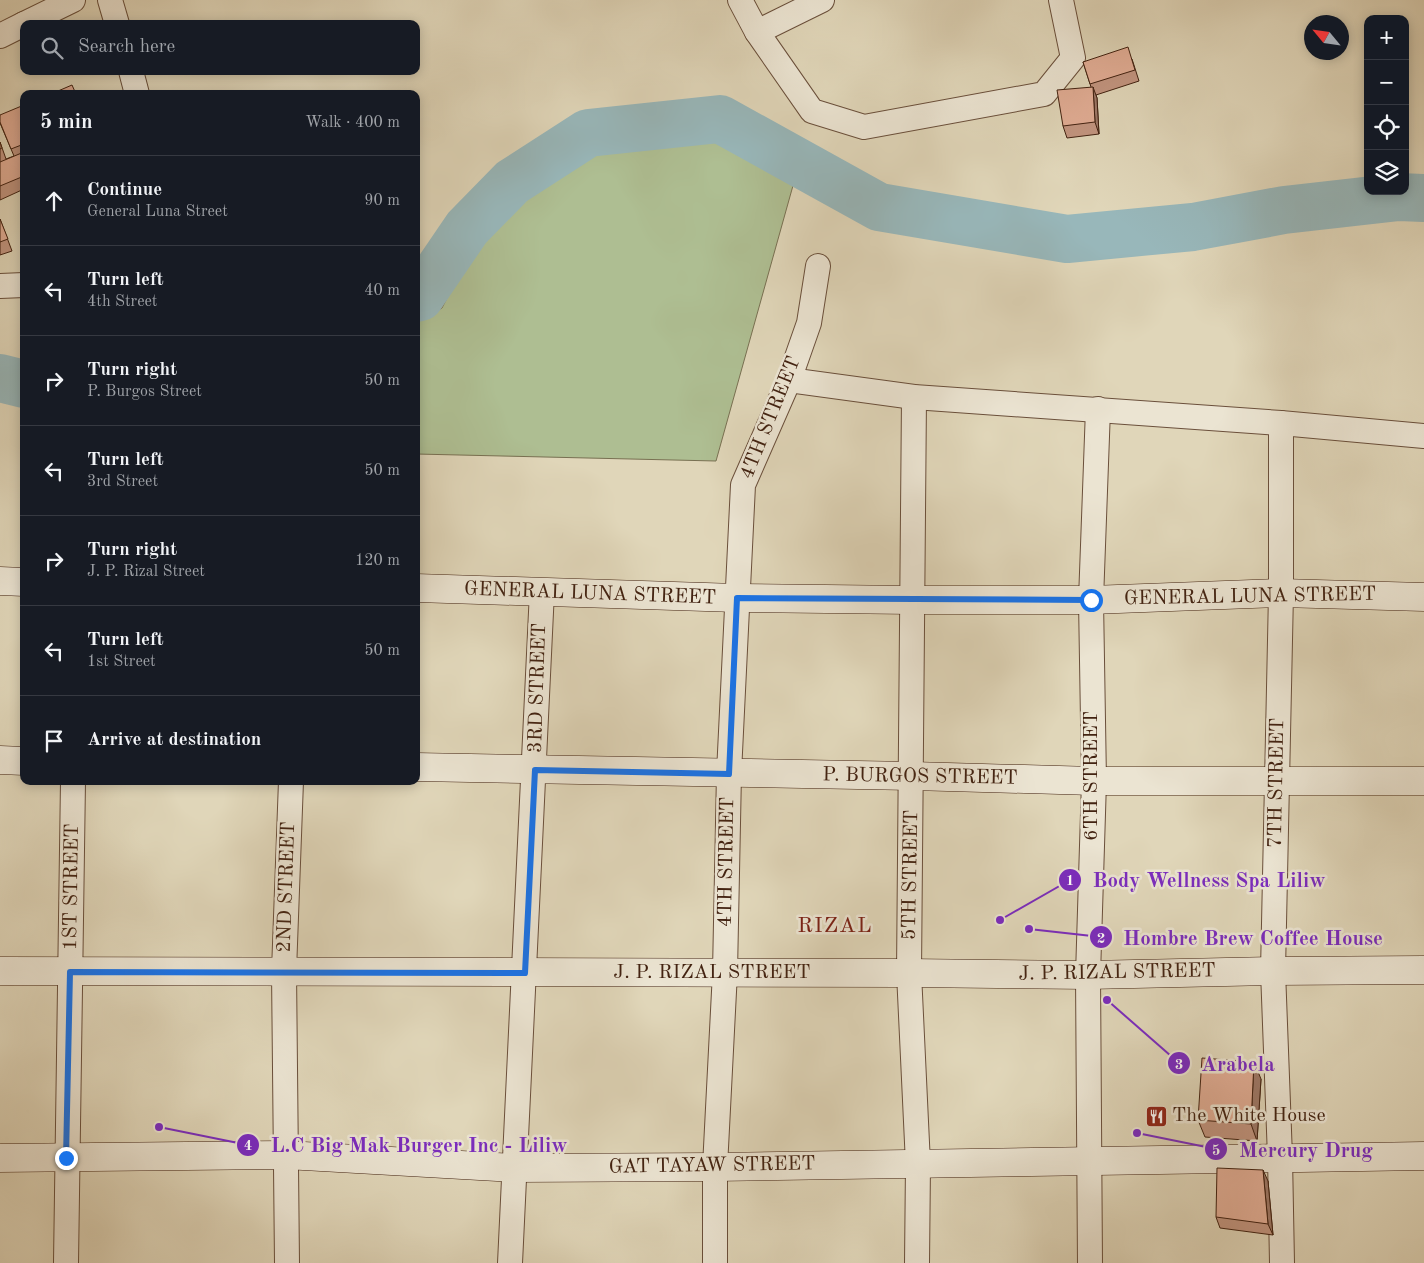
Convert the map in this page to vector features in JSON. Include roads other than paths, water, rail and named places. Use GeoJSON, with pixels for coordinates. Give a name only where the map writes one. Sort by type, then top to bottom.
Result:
{"type":"FeatureCollection","features":[{"type":"Feature","properties":{"kind":"main road"},"geometry":{"type":"LineString","coordinates":[[0,581],[20,582]]}},
{"type":"Feature","properties":{"kind":"main road","name":"GENERAL LUNA STREET"},"geometry":{"type":"LineString","coordinates":[[420,588],[737,598],[912,600],[1091,600],[1281,594],[1424,596]]}},
{"type":"Feature","properties":{"kind":"main road"},"geometry":{"type":"LineString","coordinates":[[0,760],[20,760]]}},
{"type":"Feature","properties":{"kind":"main road","name":"P. BURGOS STREET"},"geometry":{"type":"LineString","coordinates":[[420,767],[1094,781],[1424,781]]}},
{"type":"Feature","properties":{"kind":"main road","name":"J. P. RIZAL STREET"},"geometry":{"type":"LineString","coordinates":[[0,971],[725,972],[1088,975],[1424,970]]}},
{"type":"Feature","properties":{"kind":"main road","name":"GAT TAYAW STREET"},"geometry":{"type":"LineString","coordinates":[[0,1158],[286,1154],[515,1168],[715,1167],[1424,1156]]}},
{"type":"Feature","properties":{"kind":"street"},"geometry":{"type":"LineString","coordinates":[[32,20],[73,0]]}},
{"type":"Feature","properties":{"kind":"street"},"geometry":{"type":"LineString","coordinates":[[110,0],[116,20]]}},
{"type":"Feature","properties":{"kind":"street"},"geometry":{"type":"LineString","coordinates":[[740,0],[757,32],[812,111],[864,126],[1044,94],[1073,58],[1061,0]]}},
{"type":"Feature","properties":{"kind":"street"},"geometry":{"type":"LineString","coordinates":[[757,32],[822,0]]}},
{"type":"Feature","properties":{"kind":"street"},"geometry":{"type":"LineString","coordinates":[[0,36],[20,26]]}},
{"type":"Feature","properties":{"kind":"street"},"geometry":{"type":"LineString","coordinates":[[132,75],[136,90]]}},
{"type":"Feature","properties":{"kind":"street","name":"4TH STREET"},"geometry":{"type":"LineString","coordinates":[[715,1263],[715,1167],[725,972],[729,774],[743,485],[788,380],[809,323],[818,266]]}},
{"type":"Feature","properties":{"kind":"street"},"geometry":{"type":"LineString","coordinates":[[0,286],[20,285]]}},
{"type":"Feature","properties":{"kind":"street"},"geometry":{"type":"LineString","coordinates":[[788,380],[914,396],[1281,423],[1424,436]]}},
{"type":"Feature","properties":{"kind":"street","name":"5TH STREET"},"geometry":{"type":"LineString","coordinates":[[914,396],[909,973],[918,1164],[917,1263]]}},
{"type":"Feature","properties":{"kind":"street","name":"6TH STREET"},"geometry":{"type":"LineString","coordinates":[[1090,1263],[1088,975],[1094,781],[1091,600],[1098,409]]}},
{"type":"Feature","properties":{"kind":"street","name":"7TH STREET"},"geometry":{"type":"LineString","coordinates":[[1281,423],[1281,594],[1273,971],[1282,1263]]}},
{"type":"Feature","properties":{"kind":"street","name":"3RD STREET"},"geometry":{"type":"LineString","coordinates":[[510,1263],[535,770],[542,591]]}},
{"type":"Feature","properties":{"kind":"street","name":"1ST STREET"},"geometry":{"type":"LineString","coordinates":[[66,1263],[66,1158],[74,785]]}},
{"type":"Feature","properties":{"kind":"street","name":"2ND STREET"},"geometry":{"type":"LineString","coordinates":[[287,1263],[284,972],[291,785]]}},
{"type":"Feature","properties":{"kind":"waterway"},"geometry":{"type":"LineString","coordinates":[[420,297],[467,228],[512,182],[588,133],[720,119],[879,207],[1067,239],[1193,227],[1284,210],[1399,197],[1424,198]]}},
{"type":"Feature","properties":{"kind":"waterway"},"geometry":{"type":"LineString","coordinates":[[0,378],[20,383]]}},
{"type":"Feature","properties":{"kind":"place","name":"Body Wellness Spa Liliw"},"geometry":{"type":"Point","coordinates":[1000,920]}},
{"type":"Feature","properties":{"kind":"place","name":"Hombre Brew Coffee House"},"geometry":{"type":"Point","coordinates":[1029,929]}},
{"type":"Feature","properties":{"kind":"place","name":"Arabela"},"geometry":{"type":"Point","coordinates":[1107,1000]}},
{"type":"Feature","properties":{"kind":"place","name":"The White House"},"geometry":{"type":"Point","coordinates":[1156,1116]}},
{"type":"Feature","properties":{"kind":"place","name":"L.C Big Mak Burger Inc - Liliw"},"geometry":{"type":"Point","coordinates":[159,1127]}},
{"type":"Feature","properties":{"kind":"place","name":"Mercury Drug"},"geometry":{"type":"Point","coordinates":[1137,1133]}},
{"type":"Feature","properties":{"kind":"district","name":"RIZAL"},"geometry":{"type":"Point","coordinates":[835,926]}}]}
